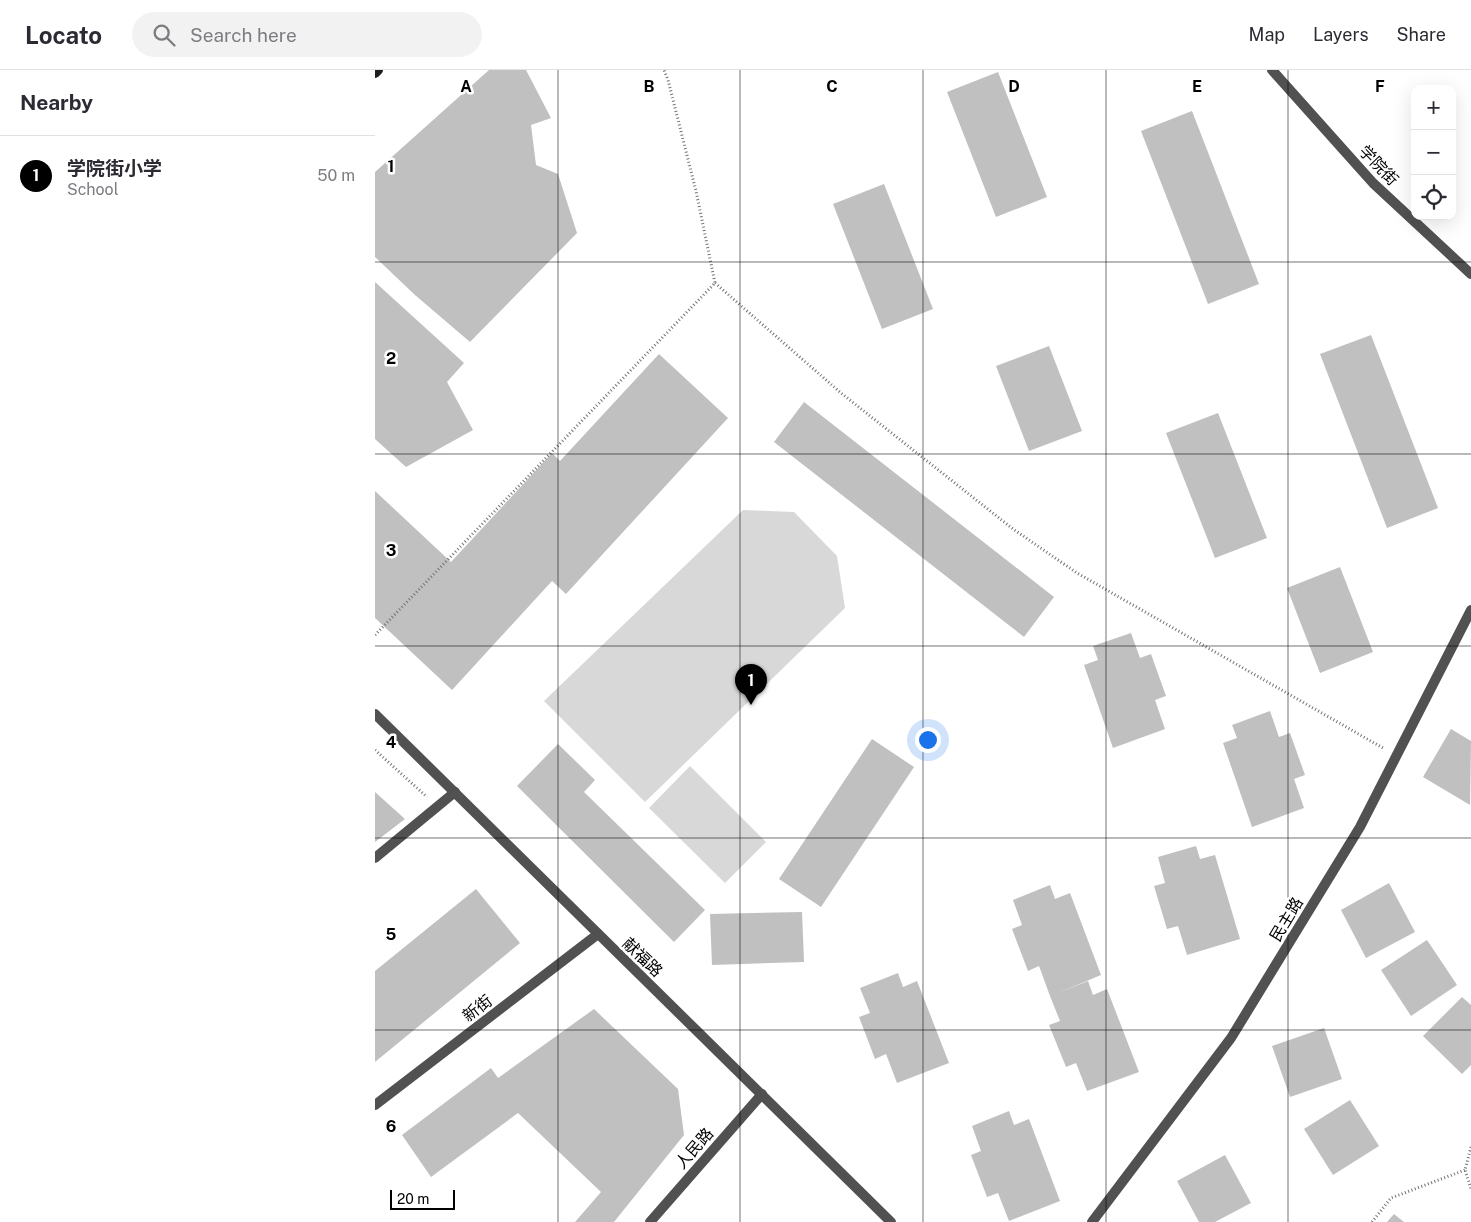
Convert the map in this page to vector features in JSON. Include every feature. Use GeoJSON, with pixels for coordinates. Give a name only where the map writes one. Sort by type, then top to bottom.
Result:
{"type":"FeatureCollection","features":[{"type":"Feature","properties":{"kind":"main road"},"geometry":{"type":"LineString","coordinates":[[375,74],[379,70]]}},
{"type":"Feature","properties":{"kind":"street","name":"学院街"},"geometry":{"type":"LineString","coordinates":[[1272,70],[1373,183],[1471,274]]}},
{"type":"Feature","properties":{"kind":"street","name":"民主路"},"geometry":{"type":"LineString","coordinates":[[1092,1222],[1231,1038],[1360,827],[1471,610]]}},
{"type":"Feature","properties":{"kind":"street","name":"献福路"},"geometry":{"type":"LineString","coordinates":[[375,714],[891,1222]]}},
{"type":"Feature","properties":{"kind":"street"},"geometry":{"type":"LineString","coordinates":[[375,858],[455,792]]}},
{"type":"Feature","properties":{"kind":"street","name":"新街"},"geometry":{"type":"LineString","coordinates":[[376,1101],[598,934]]}},
{"type":"Feature","properties":{"kind":"street","name":"人民路"},"geometry":{"type":"LineString","coordinates":[[650,1222],[761,1094]]}},
{"type":"Feature","properties":{"kind":"path"},"geometry":{"type":"LineString","coordinates":[[663,70],[668,80],[696,192],[715,282],[841,393],[1013,530],[1077,573],[1397,756]]}},
{"type":"Feature","properties":{"kind":"path"},"geometry":{"type":"LineString","coordinates":[[375,635],[715,282]]}},
{"type":"Feature","properties":{"kind":"path"},"geometry":{"type":"LineString","coordinates":[[375,750],[438,806]]}},
{"type":"Feature","properties":{"kind":"path"},"geometry":{"type":"LineString","coordinates":[[1471,1147],[1465,1170],[1471,1189]]}},
{"type":"Feature","properties":{"kind":"path"},"geometry":{"type":"LineString","coordinates":[[1372,1222],[1391,1198],[1465,1170]]}},
{"type":"Feature","properties":{"kind":"shaded area"},"geometry":{"type":"Polygon","coordinates":[[[743,510],[794,512],[837,556],[845,608],[645,802],[544,701],[743,510]]]}},
{"type":"Feature","properties":{"kind":"shaded area"},"geometry":{"type":"Polygon","coordinates":[[[690,766],[766,842],[725,883],[649,808],[690,766]]]}},
{"type":"Feature","properties":{"kind":"building"},"geometry":{"type":"Polygon","coordinates":[[[489,70],[526,70],[551,118],[531,125],[536,165],[558,174],[577,233],[470,342],[415,295],[375,257],[375,172],[489,70]]]}},
{"type":"Feature","properties":{"kind":"building"},"geometry":{"type":"Polygon","coordinates":[[[998,72],[1047,197],[996,217],[947,92],[998,72]]]}},
{"type":"Feature","properties":{"kind":"building"},"geometry":{"type":"Polygon","coordinates":[[[1192,111],[1259,284],[1208,304],[1141,131],[1192,111]]]}},
{"type":"Feature","properties":{"kind":"building"},"geometry":{"type":"Polygon","coordinates":[[[884,184],[933,309],[882,329],[833,204],[884,184]]]}},
{"type":"Feature","properties":{"kind":"building"},"geometry":{"type":"Polygon","coordinates":[[[375,282],[464,363],[447,382],[473,430],[406,467],[375,439],[375,282]]]}},
{"type":"Feature","properties":{"kind":"building"},"geometry":{"type":"Polygon","coordinates":[[[1371,335],[1438,508],[1387,528],[1320,354],[1371,335]]]}},
{"type":"Feature","properties":{"kind":"building"},"geometry":{"type":"Polygon","coordinates":[[[1049,346],[1082,431],[1029,451],[996,366],[1049,346]]]}},
{"type":"Feature","properties":{"kind":"building"},"geometry":{"type":"Polygon","coordinates":[[[659,354],[728,418],[566,594],[552,581],[452,690],[375,618],[375,491],[451,562],[552,453],[560,461],[659,354]]]}},
{"type":"Feature","properties":{"kind":"building"},"geometry":{"type":"Polygon","coordinates":[[[804,402],[1054,597],[1024,637],[774,442],[804,402]]]}},
{"type":"Feature","properties":{"kind":"building"},"geometry":{"type":"Polygon","coordinates":[[[1218,413],[1267,538],[1215,558],[1166,433],[1218,413]]]}},
{"type":"Feature","properties":{"kind":"building"},"geometry":{"type":"Polygon","coordinates":[[[1340,567],[1373,652],[1320,673],[1287,588],[1340,567]]]}},
{"type":"Feature","properties":{"kind":"building"},"geometry":{"type":"Polygon","coordinates":[[[1131,633],[1140,658],[1151,654],[1166,696],[1155,700],[1165,729],[1113,748],[1084,665],[1098,660],[1093,646],[1131,633]]]}},
{"type":"Feature","properties":{"kind":"building"},"geometry":{"type":"Polygon","coordinates":[[[1270,711],[1279,737],[1290,733],[1305,775],[1294,779],[1304,808],[1252,827],[1223,743],[1237,738],[1232,725],[1270,711]]]}},
{"type":"Feature","properties":{"kind":"building"},"geometry":{"type":"Polygon","coordinates":[[[1451,729],[1471,741],[1470,805],[1423,777],[1451,729]]]}},
{"type":"Feature","properties":{"kind":"building"},"geometry":{"type":"Polygon","coordinates":[[[872,739],[914,767],[821,907],[779,879],[872,739]]]}},
{"type":"Feature","properties":{"kind":"building"},"geometry":{"type":"Polygon","coordinates":[[[558,744],[595,780],[584,792],[705,910],[674,942],[517,786],[558,744]]]}},
{"type":"Feature","properties":{"kind":"building"},"geometry":{"type":"Polygon","coordinates":[[[375,792],[405,819],[375,842],[375,792]]]}},
{"type":"Feature","properties":{"kind":"building"},"geometry":{"type":"Polygon","coordinates":[[[1196,846],[1200,859],[1215,855],[1240,939],[1187,955],[1178,926],[1167,929],[1154,886],[1165,883],[1158,857],[1196,846]]]}},
{"type":"Feature","properties":{"kind":"building"},"geometry":{"type":"Polygon","coordinates":[[[1389,883],[1415,932],[1366,958],[1341,910],[1389,883]]]}},
{"type":"Feature","properties":{"kind":"building"},"geometry":{"type":"Polygon","coordinates":[[[1050,885],[1055,899],[1070,893],[1101,975],[1058,993],[1088,981],[1093,995],[1107,989],[1139,1072],[1087,1091],[1076,1063],[1066,1067],[1049,1025],[1060,1021],[1039,966],[1028,971],[1012,929],[1022,925],[1013,900],[1050,885]]]}},
{"type":"Feature","properties":{"kind":"building"},"geometry":{"type":"Polygon","coordinates":[[[476,889],[520,943],[375,1062],[375,971],[476,889]]]}},
{"type":"Feature","properties":{"kind":"building"},"geometry":{"type":"Polygon","coordinates":[[[802,912],[804,962],[712,965],[710,914],[802,912]]]}},
{"type":"Feature","properties":{"kind":"building"},"geometry":{"type":"Polygon","coordinates":[[[1427,940],[1457,985],[1411,1016],[1381,970],[1427,940]]]}},
{"type":"Feature","properties":{"kind":"building"},"geometry":{"type":"Polygon","coordinates":[[[898,973],[903,987],[917,981],[949,1063],[897,1083],[886,1054],[875,1059],[859,1017],[870,1013],[860,988],[898,973]]]}},
{"type":"Feature","properties":{"kind":"building"},"geometry":{"type":"Polygon","coordinates":[[[1462,997],[1471,1005],[1471,1065],[1462,1074],[1423,1036],[1462,997]]]}},
{"type":"Feature","properties":{"kind":"building"},"geometry":{"type":"Polygon","coordinates":[[[594,1009],[678,1089],[684,1135],[614,1222],[575,1222],[601,1192],[518,1113],[431,1177],[402,1135],[491,1068],[498,1078],[594,1009]]]}},
{"type":"Feature","properties":{"kind":"building"},"geometry":{"type":"Polygon","coordinates":[[[1324,1028],[1342,1079],[1290,1097],[1272,1046],[1324,1028]]]}},
{"type":"Feature","properties":{"kind":"building"},"geometry":{"type":"Polygon","coordinates":[[[1350,1100],[1379,1146],[1333,1175],[1304,1129],[1350,1100]]]}},
{"type":"Feature","properties":{"kind":"building"},"geometry":{"type":"Polygon","coordinates":[[[1009,1111],[1014,1125],[1029,1119],[1060,1201],[1009,1221],[998,1193],[987,1197],[971,1155],[981,1151],[972,1126],[1009,1111]]]}},
{"type":"Feature","properties":{"kind":"building"},"geometry":{"type":"Polygon","coordinates":[[[1225,1155],[1251,1203],[1215,1222],[1199,1222],[1177,1181],[1225,1155]]]}},
{"type":"Feature","properties":{"kind":"building"},"geometry":{"type":"Polygon","coordinates":[[[1394,1214],[1404,1222],[1387,1222],[1394,1214]]]}},
{"type":"Feature","properties":{"kind":"place","name":"学院街小学"},"geometry":{"type":"Point","coordinates":[751,705]}}]}
